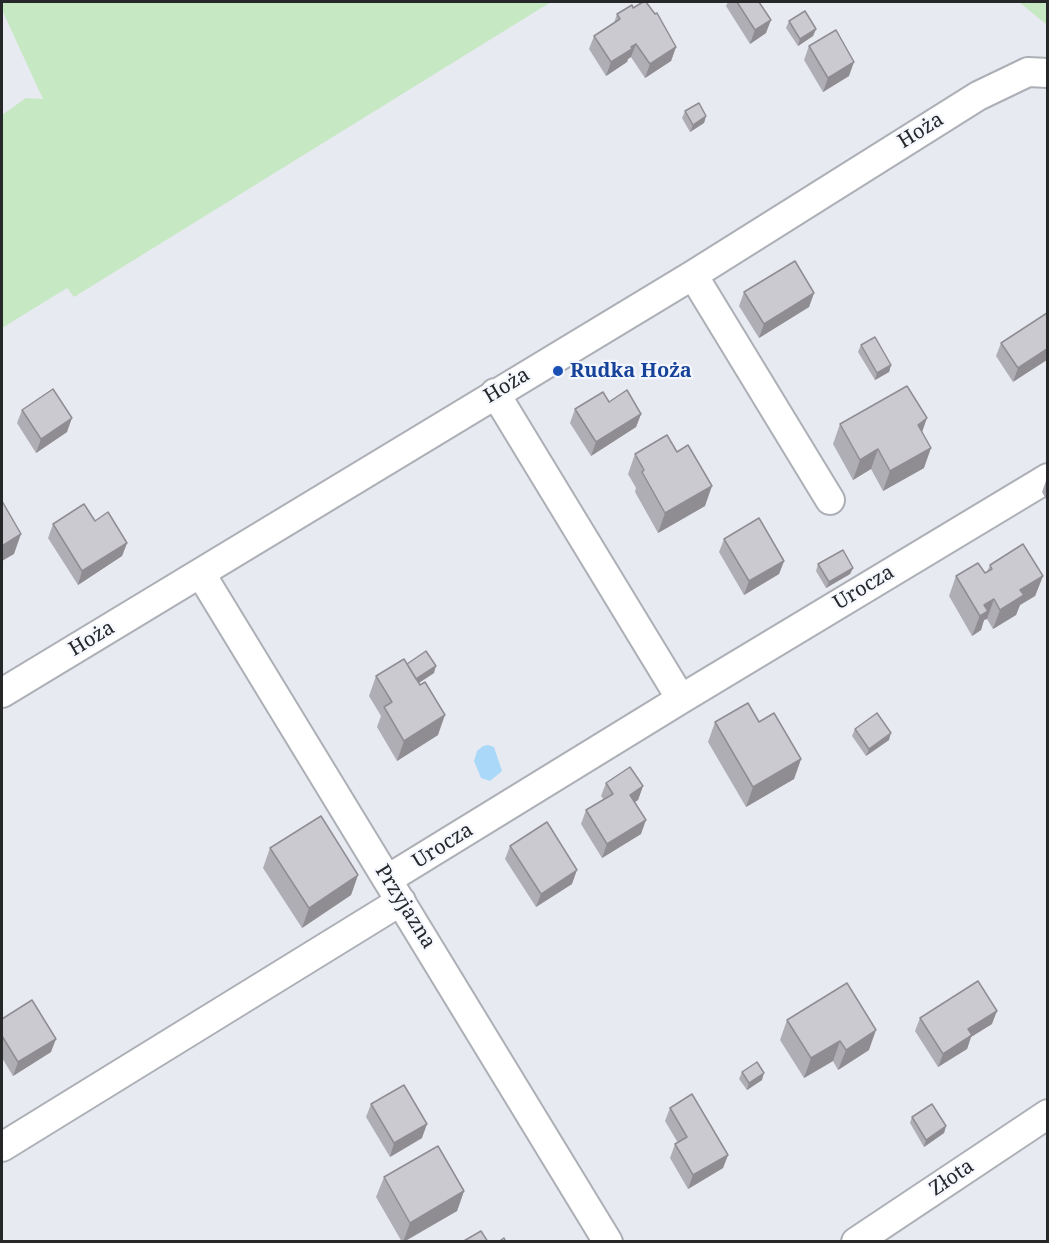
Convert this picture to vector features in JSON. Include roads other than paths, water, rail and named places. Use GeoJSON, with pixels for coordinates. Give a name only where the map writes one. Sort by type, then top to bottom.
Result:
{"type":"FeatureCollection","features":[{"type":"Feature","properties":{"kind":"street","name":"Hoża"},"geometry":{"type":"LineString","coordinates":[[2,693],[693,275],[978,96],[1028,72],[1047,73]]}},
{"type":"Feature","properties":{"kind":"street"},"geometry":{"type":"LineString","coordinates":[[693,275],[830,500]]}},
{"type":"Feature","properties":{"kind":"street"},"geometry":{"type":"LineString","coordinates":[[495,393],[681,699]]}},
{"type":"Feature","properties":{"kind":"street","name":"Urocza"},"geometry":{"type":"LineString","coordinates":[[2,1147],[395,890],[681,699],[1047,478]]}},
{"type":"Feature","properties":{"kind":"street","name":"Przyjazna"},"geometry":{"type":"LineString","coordinates":[[201,574],[608,1242]]}},
{"type":"Feature","properties":{"kind":"street","name":"Złota"},"geometry":{"type":"LineString","coordinates":[[856,1242],[1047,1114]]}},
{"type":"Feature","properties":{"kind":"water"},"geometry":{"type":"Polygon","coordinates":[[[488,745],[494,747],[502,771],[490,781],[481,778],[474,761],[477,751],[488,745]]]}},
{"type":"Feature","properties":{"kind":"place","name":"Rudka Hoża"},"geometry":{"type":"Point","coordinates":[558,371]}}]}
